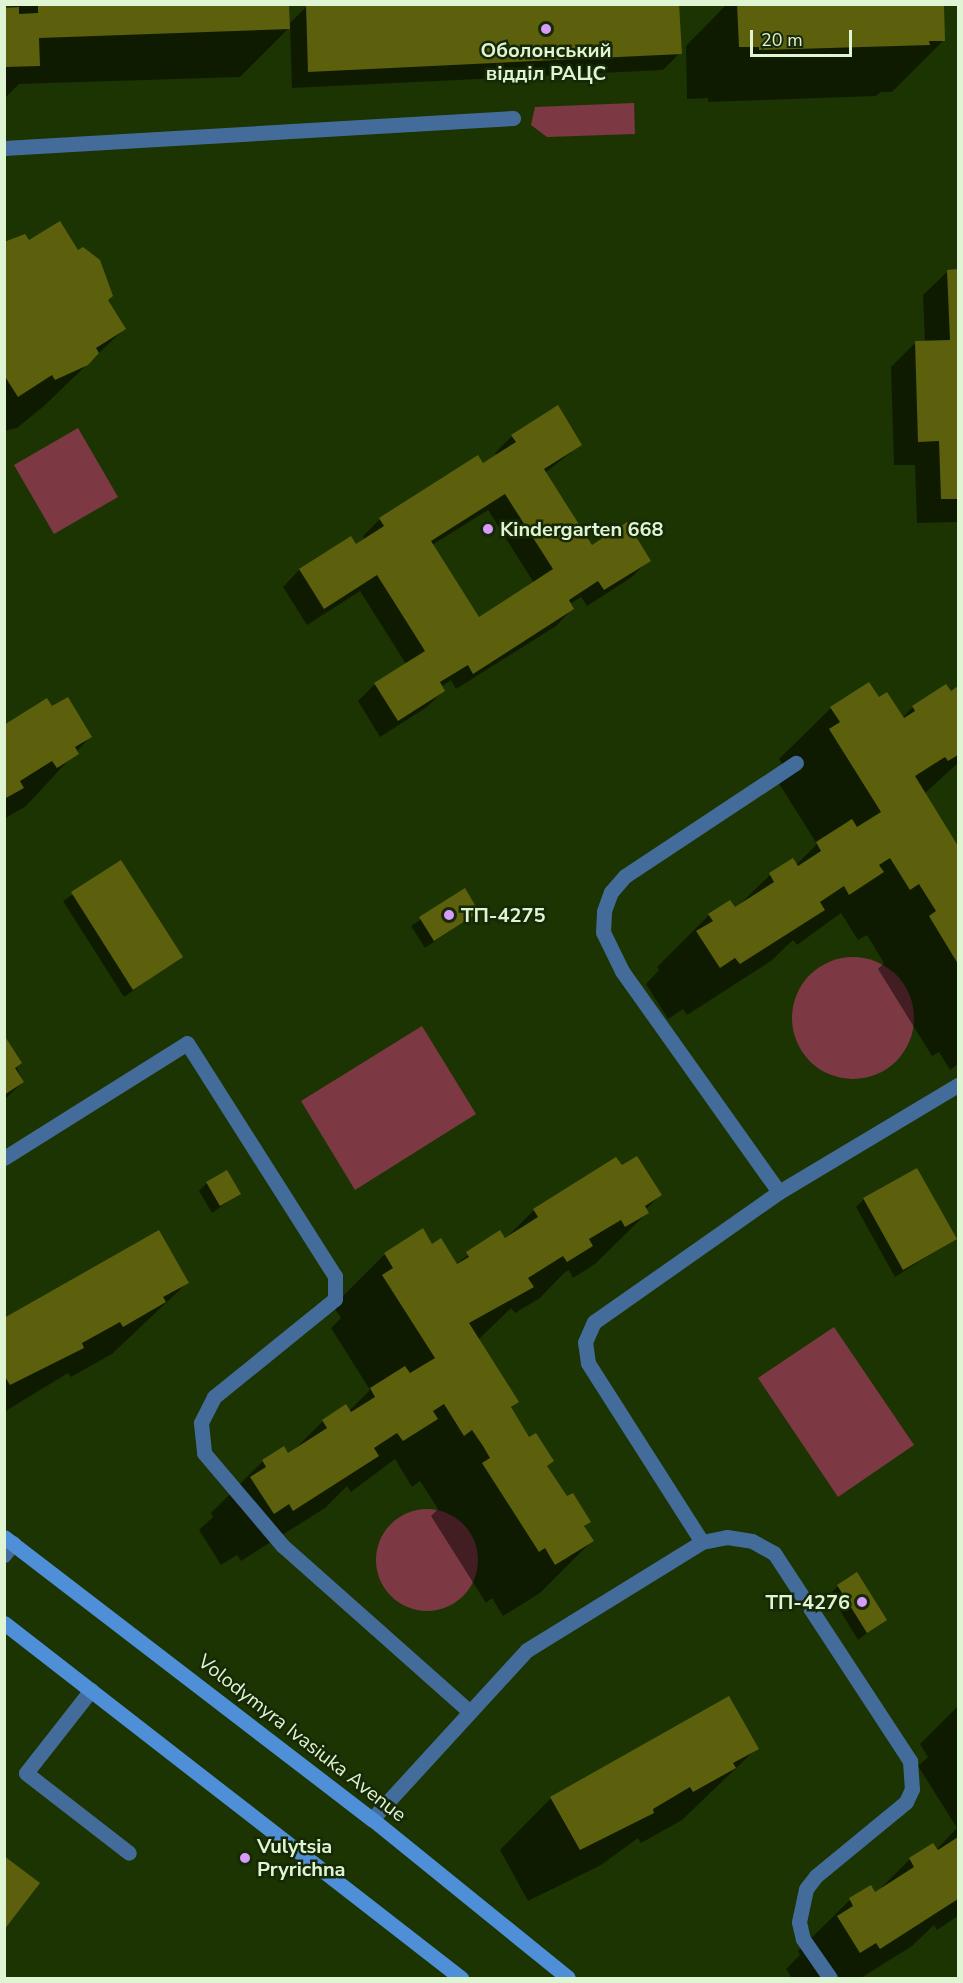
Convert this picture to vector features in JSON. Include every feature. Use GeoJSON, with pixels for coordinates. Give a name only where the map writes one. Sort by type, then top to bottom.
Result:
{"type":"FeatureCollection","features":[{"type":"Feature","properties":{"kind":"main road","name":"Volodymyra Ivasiuka Avenue"},"geometry":{"type":"LineString","coordinates":[[7,1545],[372,1819],[568,1978]]}},
{"type":"Feature","properties":{"kind":"main road"},"geometry":{"type":"LineString","coordinates":[[4,1623],[461,1978]]}},
{"type":"Feature","properties":{"kind":"lane"},"geometry":{"type":"LineString","coordinates":[[4,148],[513,118]]}},
{"type":"Feature","properties":{"kind":"lane"},"geometry":{"type":"LineString","coordinates":[[779,1192],[622,971],[603,932],[608,901],[625,876],[796,763]]}},
{"type":"Feature","properties":{"kind":"lane"},"geometry":{"type":"LineString","coordinates":[[4,1158],[187,1043],[335,1276],[335,1299],[214,1397],[201,1423],[204,1453],[283,1546],[468,1710]]}},
{"type":"Feature","properties":{"kind":"lane"},"geometry":{"type":"LineString","coordinates":[[702,1542],[588,1363],[585,1342],[594,1322],[602,1314],[779,1192],[958,1085]]}},
{"type":"Feature","properties":{"kind":"lane"},"geometry":{"type":"LineString","coordinates":[[372,1819],[468,1710],[527,1650],[702,1542],[727,1537],[752,1541],[774,1552],[910,1761],[912,1789],[906,1802],[816,1876],[806,1889],[800,1914],[803,1939],[830,1978]]}},
{"type":"Feature","properties":{"kind":"lane"},"geometry":{"type":"LineString","coordinates":[[91,1690],[26,1773],[129,1853]]}},
{"type":"Feature","properties":{"kind":"shaded area"},"geometry":{"type":"Polygon","coordinates":[[[634,103],[635,134],[547,137],[531,125],[535,107],[634,103]]]}},
{"type":"Feature","properties":{"kind":"shaded area"},"geometry":{"type":"Polygon","coordinates":[[[78,428],[118,497],[54,534],[14,465],[78,428]]]}},
{"type":"Feature","properties":{"kind":"shaded area"},"geometry":{"type":"Polygon","coordinates":[[[853,957],[876,961],[896,975],[910,995],[914,1018],[910,1041],[896,1061],[876,1075],[853,1079],[830,1075],[810,1061],[796,1041],[792,1018],[796,995],[810,975],[830,961],[853,957]]]}},
{"type":"Feature","properties":{"kind":"shaded area"},"geometry":{"type":"Polygon","coordinates":[[[422,1026],[476,1114],[355,1190],[301,1101],[422,1026]]]}},
{"type":"Feature","properties":{"kind":"shaded area"},"geometry":{"type":"Polygon","coordinates":[[[834,1327],[914,1445],[838,1497],[758,1378],[834,1327]]]}},
{"type":"Feature","properties":{"kind":"shaded area"},"geometry":{"type":"Polygon","coordinates":[[[427,1509],[447,1513],[463,1524],[474,1540],[478,1560],[474,1580],[463,1596],[447,1607],[427,1611],[407,1607],[391,1596],[380,1580],[376,1560],[380,1540],[391,1524],[407,1513],[427,1509]]]}},
{"type":"Feature","properties":{"kind":"building"},"geometry":{"type":"Polygon","coordinates":[[[38,4],[289,4],[290,29],[39,38],[40,66],[4,67],[4,8],[19,7],[19,14],[38,13],[38,4]]]}},
{"type":"Feature","properties":{"kind":"building"},"geometry":{"type":"Polygon","coordinates":[[[679,4],[682,54],[308,72],[306,5],[679,4]]]}},
{"type":"Feature","properties":{"kind":"building"},"geometry":{"type":"Polygon","coordinates":[[[737,4],[944,4],[945,41],[929,41],[930,45],[759,50],[759,47],[739,47],[737,4]]]}},
{"type":"Feature","properties":{"kind":"building"},"geometry":{"type":"Polygon","coordinates":[[[60,221],[78,250],[83,247],[100,260],[113,296],[108,300],[126,329],[96,348],[99,353],[88,365],[55,380],[52,375],[18,397],[4,375],[4,242],[25,234],[29,240],[60,221]]]}},
{"type":"Feature","properties":{"kind":"building"},"geometry":{"type":"Polygon","coordinates":[[[958,269],[958,499],[941,499],[939,441],[918,442],[915,341],[950,340],[947,270],[958,269]]]}},
{"type":"Feature","properties":{"kind":"building"},"geometry":{"type":"Polygon","coordinates":[[[558,405],[582,445],[544,469],[592,545],[627,522],[651,561],[604,590],[598,581],[569,600],[574,609],[473,674],[468,665],[440,682],[445,691],[398,721],[374,683],[425,651],[377,575],[324,609],[299,569],[351,536],[356,544],[384,526],[379,518],[478,455],[483,463],[516,442],[511,435],[558,405]],[[505,494],[431,541],[479,617],[553,569],[505,494]]]}},
{"type":"Feature","properties":{"kind":"building"},"geometry":{"type":"Polygon","coordinates":[[[869,682],[879,697],[887,692],[904,718],[915,711],[912,706],[946,684],[951,691],[958,686],[958,755],[948,761],[945,757],[915,776],[958,846],[958,964],[929,916],[936,911],[919,884],[910,890],[890,858],[879,865],[884,872],[849,895],[844,886],[820,902],[825,910],[740,964],[735,958],[720,968],[696,931],[713,921],[708,914],[730,900],[735,907],[774,882],[769,873],[793,858],[798,866],[821,851],[816,842],[852,819],[857,827],[881,812],[829,729],[840,722],[830,707],[869,682]]]}},
{"type":"Feature","properties":{"kind":"building"},"geometry":{"type":"Polygon","coordinates":[[[68,697],[92,737],[75,747],[79,754],[57,768],[52,761],[20,781],[24,788],[4,799],[4,725],[47,698],[52,706],[68,697]]]}},
{"type":"Feature","properties":{"kind":"building"},"geometry":{"type":"Polygon","coordinates":[[[121,860],[183,957],[133,990],[71,892],[121,860]]]}},
{"type":"Feature","properties":{"kind":"building","name":"ТП-4275"},"geometry":{"type":"Polygon","coordinates":[[[465,888],[479,912],[434,941],[419,917],[465,888]]]}},
{"type":"Feature","properties":{"kind":"building"},"geometry":{"type":"Polygon","coordinates":[[[4,1035],[22,1063],[15,1068],[24,1082],[4,1095],[4,1035]]]}},
{"type":"Feature","properties":{"kind":"building"},"geometry":{"type":"Polygon","coordinates":[[[637,1156],[662,1195],[645,1206],[649,1213],[625,1227],[621,1220],[589,1239],[593,1246],[567,1262],[563,1256],[528,1278],[534,1287],[469,1323],[519,1402],[511,1407],[529,1437],[536,1433],[554,1461],[547,1466],[567,1496],[573,1493],[591,1522],[584,1526],[594,1541],[555,1565],[545,1548],[539,1552],[482,1463],[490,1458],[483,1446],[472,1430],[464,1436],[444,1404],[433,1411],[438,1419],[403,1441],[397,1433],[374,1448],[379,1456],[293,1511],[289,1504],[274,1514],[250,1477],[266,1467],[262,1460],[284,1446],[288,1453],[327,1428],[322,1420],[346,1404],[351,1412],[375,1397],[370,1388],[405,1366],[410,1373],[435,1358],[382,1275],[393,1268],[384,1253],[423,1228],[432,1244],[441,1238],[457,1264],[469,1257],[466,1252],[500,1230],[505,1238],[538,1217],[533,1209],[616,1157],[622,1165],[637,1156]]]}},
{"type":"Feature","properties":{"kind":"building"},"geometry":{"type":"Polygon","coordinates":[[[917,1168],[957,1239],[903,1270],[863,1198],[917,1168]]]}},
{"type":"Feature","properties":{"kind":"building"},"geometry":{"type":"Polygon","coordinates":[[[227,1170],[241,1194],[220,1206],[206,1182],[227,1170]]]}},
{"type":"Feature","properties":{"kind":"building"},"geometry":{"type":"Polygon","coordinates":[[[159,1230],[189,1283],[163,1297],[166,1302],[123,1327],[120,1322],[82,1343],[84,1348],[10,1385],[4,1375],[4,1318],[159,1230]]]}},
{"type":"Feature","properties":{"kind":"building","name":"ТП-4276"},"geometry":{"type":"Polygon","coordinates":[[[857,1572],[887,1620],[867,1633],[837,1585],[857,1572]]]}},
{"type":"Feature","properties":{"kind":"building"},"geometry":{"type":"Polygon","coordinates":[[[729,1696],[759,1749],[733,1763],[736,1768],[693,1792],[690,1787],[653,1809],[654,1813],[580,1850],[550,1797],[729,1696]]]}},
{"type":"Feature","properties":{"kind":"building"},"geometry":{"type":"Polygon","coordinates":[[[958,1837],[958,1899],[880,1949],[876,1943],[860,1953],[837,1916],[853,1906],[849,1898],[871,1885],[875,1892],[914,1867],[909,1858],[933,1843],[938,1850],[958,1837]]]}},
{"type":"Feature","properties":{"kind":"building"},"geometry":{"type":"Polygon","coordinates":[[[4,1856],[40,1883],[4,1930],[4,1856]]]}},
{"type":"Feature","properties":{"kind":"place","name":"Оболонський відділ РАЦС"},"geometry":{"type":"Point","coordinates":[546,29]}},
{"type":"Feature","properties":{"kind":"place","name":"Kindergarten 668"},"geometry":{"type":"Point","coordinates":[488,529]}},
{"type":"Feature","properties":{"kind":"place","name":"ТП-4275"},"geometry":{"type":"Point","coordinates":[449,915]}},
{"type":"Feature","properties":{"kind":"place","name":"ТП-4276"},"geometry":{"type":"Point","coordinates":[862,1602]}},
{"type":"Feature","properties":{"kind":"place","name":"Vulytsia Pryrichna"},"geometry":{"type":"Point","coordinates":[245,1858]}}]}
